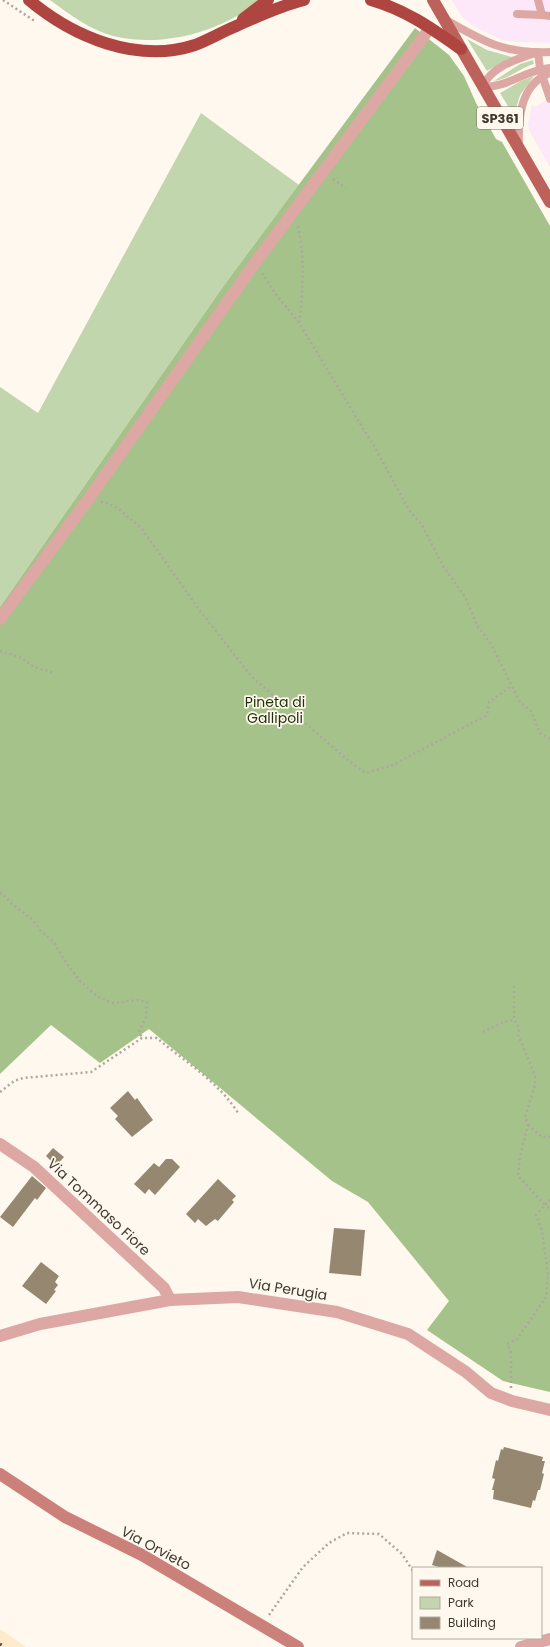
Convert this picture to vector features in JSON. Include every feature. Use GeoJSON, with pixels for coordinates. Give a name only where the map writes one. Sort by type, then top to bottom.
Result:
{"type":"FeatureCollection","features":[{"type":"Feature","properties":{"kind":"highway"},"geometry":{"type":"LineString","coordinates":[[29,0],[44,13],[82,34],[107,45],[156,50],[174,49],[194,45],[233,27],[304,0]]}},
{"type":"Feature","properties":{"kind":"highway"},"geometry":{"type":"LineString","coordinates":[[39,0],[61,22]]}},
{"type":"Feature","properties":{"kind":"highway"},"geometry":{"type":"LineString","coordinates":[[233,27],[268,0]]}},
{"type":"Feature","properties":{"kind":"highway"},"geometry":{"type":"LineString","coordinates":[[371,0],[389,5],[415,17],[461,49]]}},
{"type":"Feature","properties":{"kind":"main road","name":"SP361"},"geometry":{"type":"LineString","coordinates":[[433,0],[482,87],[550,202]]}},
{"type":"Feature","properties":{"kind":"street"},"geometry":{"type":"LineString","coordinates":[[0,620],[87,501],[255,263],[430,28]]}},
{"type":"Feature","properties":{"kind":"street","name":"Via Tommaso Fiore"},"geometry":{"type":"LineString","coordinates":[[0,1144],[34,1166],[164,1288],[170,1300]]}},
{"type":"Feature","properties":{"kind":"street","name":"Via Perugia"},"geometry":{"type":"LineString","coordinates":[[0,1336],[40,1324],[170,1300],[238,1297],[337,1312],[408,1334],[466,1372],[491,1393],[512,1401],[550,1410]]}},
{"type":"Feature","properties":{"kind":"street","name":"Via Orvieto"},"geometry":{"type":"LineString","coordinates":[[0,1474],[65,1517],[142,1555],[298,1647]]}},
{"type":"Feature","properties":{"kind":"street"},"geometry":{"type":"LineString","coordinates":[[521,1647],[550,1639]]}},
{"type":"Feature","properties":{"kind":"lane"},"geometry":{"type":"LineString","coordinates":[[538,0],[546,15]]}},
{"type":"Feature","properties":{"kind":"lane"},"geometry":{"type":"LineString","coordinates":[[517,14],[546,15]]}},
{"type":"Feature","properties":{"kind":"lane"},"geometry":{"type":"LineString","coordinates":[[444,19],[492,45],[513,50],[550,52]]}},
{"type":"Feature","properties":{"kind":"lane"},"geometry":{"type":"LineString","coordinates":[[538,52],[550,99]]}},
{"type":"Feature","properties":{"kind":"lane"},"geometry":{"type":"LineString","coordinates":[[538,52],[517,59],[495,71],[486,80],[482,87],[491,88],[505,84],[522,74],[544,73]]}},
{"type":"Feature","properties":{"kind":"lane"},"geometry":{"type":"LineString","coordinates":[[519,149],[518,119],[523,103],[530,90],[550,68]]}},
{"type":"Feature","properties":{"kind":"path"},"geometry":{"type":"LineString","coordinates":[[294,210],[303,260],[304,287],[299,323]]}},
{"type":"Feature","properties":{"kind":"path"},"geometry":{"type":"LineString","coordinates":[[255,263],[275,293],[299,323],[372,442],[409,510],[422,525],[443,566],[465,597],[478,627],[491,644],[512,686],[517,692],[520,702],[531,711],[540,733],[550,739]]}},
{"type":"Feature","properties":{"kind":"path"},"geometry":{"type":"LineString","coordinates":[[87,501],[105,502],[119,510],[142,529],[196,605],[251,676],[350,762],[366,773],[393,765],[487,715],[489,702],[512,686]]}},
{"type":"Feature","properties":{"kind":"path"},"geometry":{"type":"LineString","coordinates":[[0,651],[20,657],[34,667],[55,673]]}},
{"type":"Feature","properties":{"kind":"path"},"geometry":{"type":"LineString","coordinates":[[0,893],[2,893],[12,904],[33,920],[40,930],[54,942],[65,961],[80,981],[98,997],[113,1003],[137,1000],[148,1002],[146,1018],[139,1031],[142,1038]]}},
{"type":"Feature","properties":{"kind":"path"},"geometry":{"type":"LineString","coordinates":[[514,986],[514,1020],[519,1028],[518,1035],[535,1075],[535,1085],[525,1117],[528,1125],[542,1137],[550,1137]]}},
{"type":"Feature","properties":{"kind":"path"},"geometry":{"type":"LineString","coordinates":[[483,1032],[503,1022],[514,1020]]}},
{"type":"Feature","properties":{"kind":"path"},"geometry":{"type":"LineString","coordinates":[[0,1092],[14,1082],[23,1078],[91,1072],[142,1038],[156,1038],[217,1088],[231,1102],[238,1113]]}},
{"type":"Feature","properties":{"kind":"path"},"geometry":{"type":"LineString","coordinates":[[528,1125],[520,1156],[518,1176],[550,1209]]}},
{"type":"Feature","properties":{"kind":"path"},"geometry":{"type":"LineString","coordinates":[[512,1401],[509,1375],[511,1353],[507,1344],[517,1339],[546,1297],[548,1274],[542,1230],[536,1215],[550,1200]]}},
{"type":"Feature","properties":{"kind":"path"},"geometry":{"type":"LineString","coordinates":[[262,1626],[303,1567],[329,1543],[346,1533],[379,1534],[402,1554],[412,1569]]}},
{"type":"Feature","properties":{"kind":"shaded area"},"geometry":{"type":"Polygon","coordinates":[[[452,0],[550,0],[550,43],[502,40],[473,26],[462,17],[452,0]]]}},
{"type":"Feature","properties":{"kind":"shaded area"},"geometry":{"type":"Polygon","coordinates":[[[550,98],[550,167],[529,130],[528,124],[532,105],[535,107],[550,98]]]}},
{"type":"Feature","properties":{"kind":"shaded area"},"geometry":{"type":"Polygon","coordinates":[[[0,1629],[26,1647],[0,1647],[0,1629]]]}},
{"type":"Feature","properties":{"kind":"green space"},"geometry":{"type":"Polygon","coordinates":[[[50,0],[260,0],[228,21],[210,29],[171,38],[152,40],[113,36],[96,30],[80,21],[50,0]]]}},
{"type":"Feature","properties":{"kind":"green space","name":"Pineta di Gallipoli"},"geometry":{"type":"Polygon","coordinates":[[[415,28],[449,55],[464,76],[476,103],[496,139],[502,142],[550,226],[550,1392],[503,1381],[427,1330],[449,1301],[368,1202],[332,1181],[149,1029],[100,1063],[51,1025],[0,1074],[0,607],[222,288],[415,28]]]}},
{"type":"Feature","properties":{"kind":"green space"},"geometry":{"type":"Polygon","coordinates":[[[467,39],[487,50],[512,57],[487,71],[467,39]]]}},
{"type":"Feature","properties":{"kind":"green space"},"geometry":{"type":"Polygon","coordinates":[[[533,60],[534,64],[494,81],[520,64],[533,60]]]}},
{"type":"Feature","properties":{"kind":"green space"},"geometry":{"type":"Polygon","coordinates":[[[534,76],[520,95],[514,116],[500,93],[521,81],[534,76]]]}},
{"type":"Feature","properties":{"kind":"green space"},"geometry":{"type":"Polygon","coordinates":[[[201,113],[299,185],[222,288],[0,607],[0,387],[38,413],[201,113]]]}},
{"type":"Feature","properties":{"kind":"building"},"geometry":{"type":"Polygon","coordinates":[[[128,1091],[135,1100],[137,1098],[153,1120],[132,1137],[115,1119],[118,1116],[110,1108],[128,1091]]]}},
{"type":"Feature","properties":{"kind":"building"},"geometry":{"type":"Polygon","coordinates":[[[53,1148],[64,1157],[56,1166],[46,1156],[53,1148]]]}},
{"type":"Feature","properties":{"kind":"building"},"geometry":{"type":"Polygon","coordinates":[[[166,1159],[172,1159],[180,1167],[155,1195],[149,1189],[145,1194],[134,1184],[154,1163],[159,1167],[166,1159]]]}},
{"type":"Feature","properties":{"kind":"building"},"geometry":{"type":"Polygon","coordinates":[[[32,1176],[46,1188],[37,1200],[35,1198],[13,1227],[0,1217],[32,1176]]]}},
{"type":"Feature","properties":{"kind":"building"},"geometry":{"type":"Polygon","coordinates":[[[218,1179],[236,1196],[232,1200],[234,1202],[218,1221],[215,1219],[206,1226],[198,1219],[195,1223],[186,1214],[218,1179]]]}},
{"type":"Feature","properties":{"kind":"building"},"geometry":{"type":"Polygon","coordinates":[[[334,1228],[365,1230],[361,1276],[329,1273],[334,1228]]]}},
{"type":"Feature","properties":{"kind":"building"},"geometry":{"type":"Polygon","coordinates":[[[41,1262],[59,1276],[55,1282],[58,1285],[54,1290],[56,1291],[46,1304],[22,1286],[41,1262]]]}},
{"type":"Feature","properties":{"kind":"building"},"geometry":{"type":"Polygon","coordinates":[[[504,1447],[543,1457],[542,1461],[545,1461],[542,1473],[544,1474],[540,1490],[538,1490],[535,1501],[533,1500],[531,1508],[493,1499],[494,1490],[492,1490],[495,1479],[492,1478],[496,1460],[498,1461],[501,1449],[503,1450],[504,1447]]]}},
{"type":"Feature","properties":{"kind":"building"},"geometry":{"type":"Polygon","coordinates":[[[437,1550],[467,1567],[439,1567],[432,1565],[437,1550]]]}},
{"type":"Feature","properties":{"kind":"railway"},"geometry":{"type":"LineString","coordinates":[[0,1644],[5,1647]]}}]}
